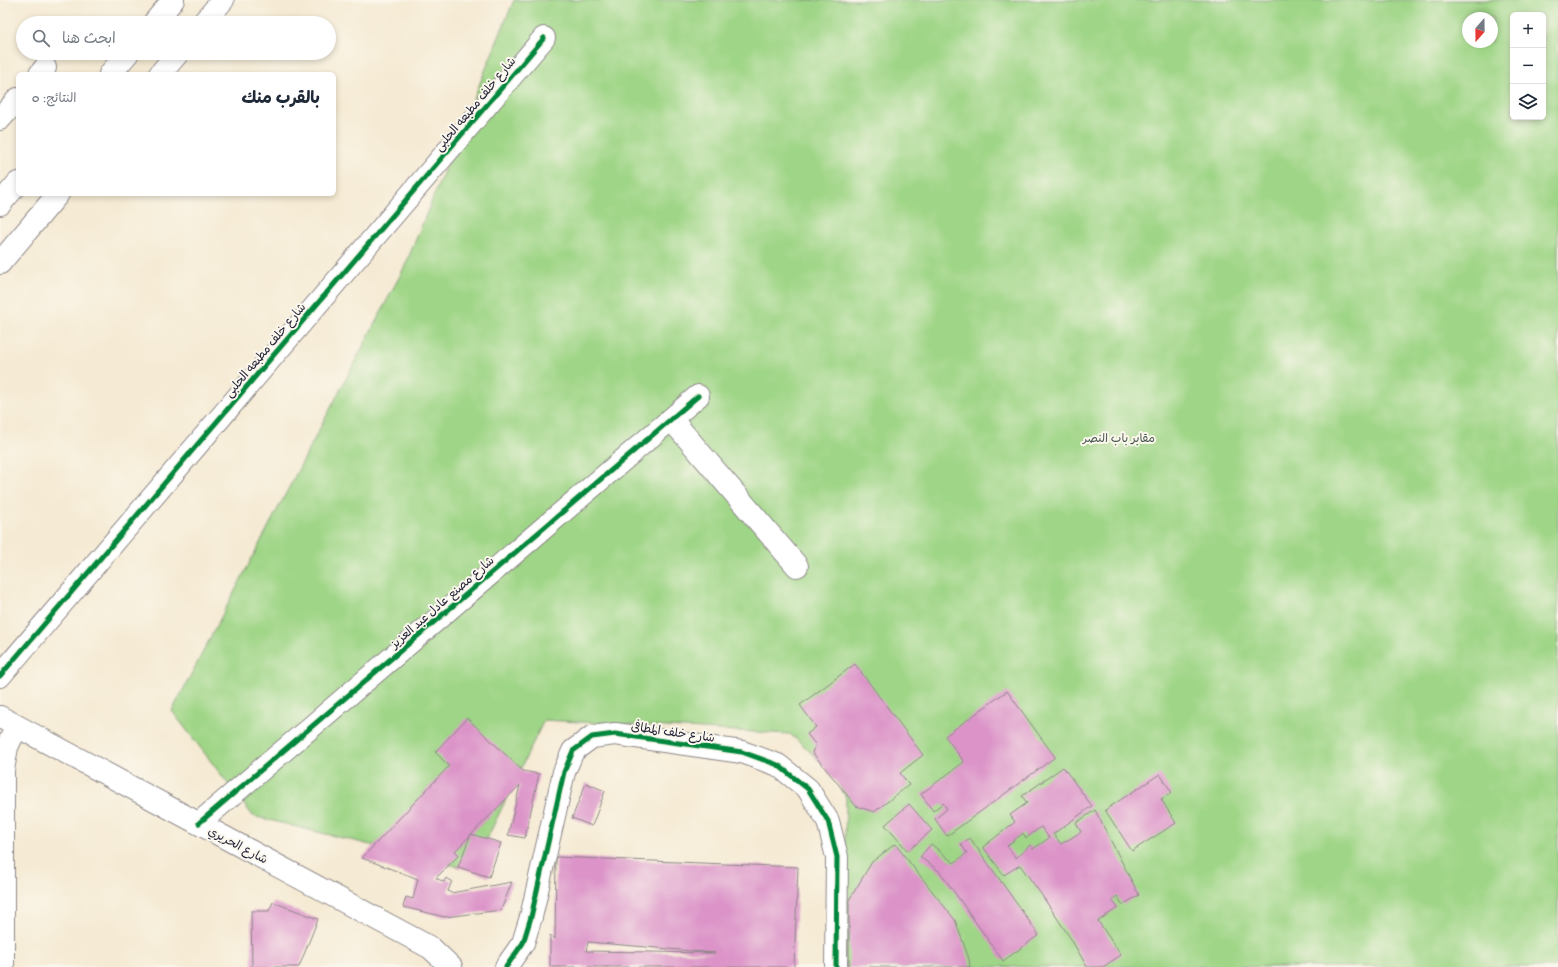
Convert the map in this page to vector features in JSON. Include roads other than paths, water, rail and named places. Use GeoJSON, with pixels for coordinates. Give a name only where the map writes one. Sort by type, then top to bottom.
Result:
{"type":"FeatureCollection","features":[{"type":"Feature","properties":{"kind":"street"},"geometry":{"type":"LineString","coordinates":[[160,16],[173,0]]}},
{"type":"Feature","properties":{"kind":"street"},"geometry":{"type":"LineString","coordinates":[[209,16],[223,0]]}},
{"type":"Feature","properties":{"kind":"street","name":"شارع خلف مطبعه الحلبى"},"geometry":{"type":"LineString","coordinates":[[0,676],[544,38]]}},
{"type":"Feature","properties":{"kind":"street"},"geometry":{"type":"LineString","coordinates":[[112,72],[122,60]]}},
{"type":"Feature","properties":{"kind":"street"},"geometry":{"type":"LineString","coordinates":[[162,72],[172,60]]}},
{"type":"Feature","properties":{"kind":"street"},"geometry":{"type":"LineString","coordinates":[[0,119],[16,101]]}},
{"type":"Feature","properties":{"kind":"street"},"geometry":{"type":"LineString","coordinates":[[0,204],[16,185]]}},
{"type":"Feature","properties":{"kind":"street"},"geometry":{"type":"LineString","coordinates":[[0,263],[56,196]]}},
{"type":"Feature","properties":{"kind":"street","name":"شارع مصنع عادل عبد العزيز"},"geometry":{"type":"LineString","coordinates":[[199,823],[698,396]]}},
{"type":"Feature","properties":{"kind":"street"},"geometry":{"type":"LineString","coordinates":[[671,419],[797,566]]}},
{"type":"Feature","properties":{"kind":"street"},"geometry":{"type":"LineString","coordinates":[[3,967],[3,770],[7,747],[8,721]]}},
{"type":"Feature","properties":{"kind":"street","name":"شارع الحريري"},"geometry":{"type":"LineString","coordinates":[[8,721],[431,948],[451,967]]}},
{"type":"Feature","properties":{"kind":"street","name":"شارع خلف المطافى"},"geometry":{"type":"LineString","coordinates":[[506,967],[523,944],[531,917],[564,772],[573,751],[592,737],[616,734],[742,752],[778,765],[808,789],[828,821],[837,857],[836,967]]}},
{"type":"Feature","properties":{"kind":"park label","name":"مقابر باب النصر"},"geometry":{"type":"Point","coordinates":[1119,438]}}]}
